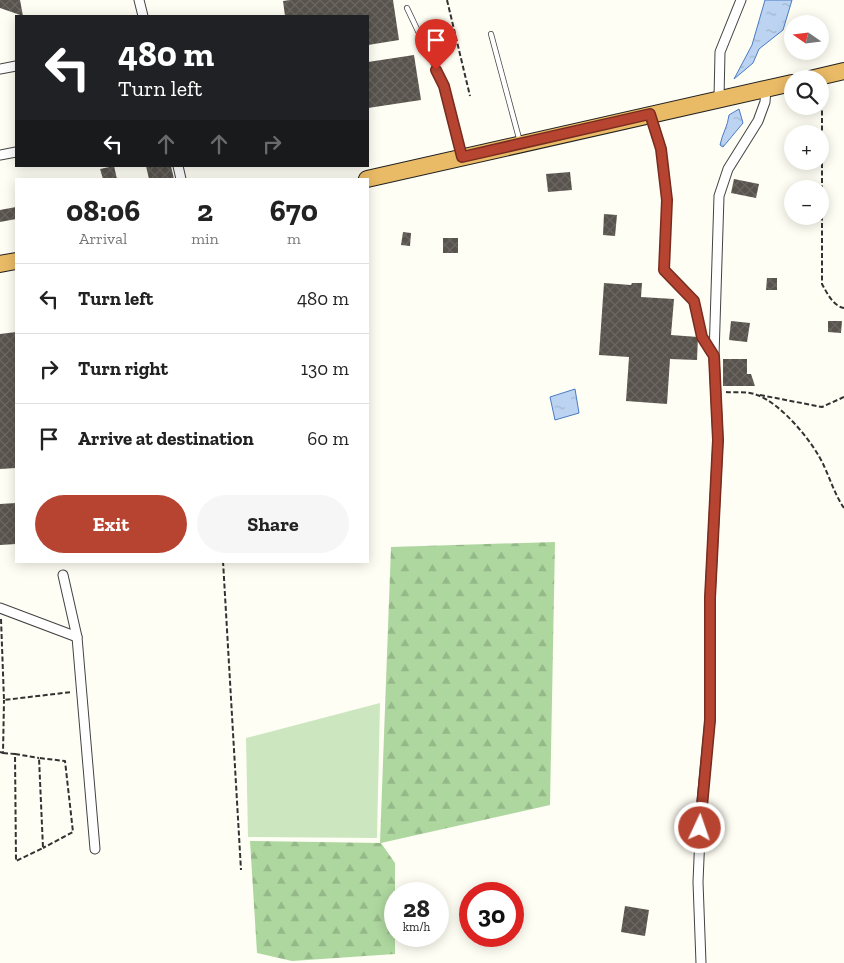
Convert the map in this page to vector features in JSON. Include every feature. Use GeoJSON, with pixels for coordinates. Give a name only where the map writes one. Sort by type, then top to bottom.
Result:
{"type":"FeatureCollection","features":[{"type":"Feature","properties":{"kind":"highway"},"geometry":{"type":"LineString","coordinates":[[829,74],[844,71]]}},
{"type":"Feature","properties":{"kind":"highway"},"geometry":{"type":"LineString","coordinates":[[369,179],[784,85]]}},
{"type":"Feature","properties":{"kind":"highway"},"geometry":{"type":"LineString","coordinates":[[0,264],[15,261]]}},
{"type":"Feature","properties":{"kind":"street"},"geometry":{"type":"LineString","coordinates":[[139,0],[143,15]]}},
{"type":"Feature","properties":{"kind":"street"},"geometry":{"type":"LineString","coordinates":[[719,98],[720,52],[742,0]]}},
{"type":"Feature","properties":{"kind":"street"},"geometry":{"type":"LineString","coordinates":[[0,69],[15,66]]}},
{"type":"Feature","properties":{"kind":"street"},"geometry":{"type":"LineString","coordinates":[[701,963],[698,882],[700,811],[710,720],[710,598],[718,440],[714,356],[719,196],[728,169],[758,121],[765,102],[766,88]]}},
{"type":"Feature","properties":{"kind":"street"},"geometry":{"type":"LineString","coordinates":[[0,155],[15,152]]}},
{"type":"Feature","properties":{"kind":"street"},"geometry":{"type":"LineString","coordinates":[[63,575],[77,637],[95,849]]}},
{"type":"Feature","properties":{"kind":"street"},"geometry":{"type":"LineString","coordinates":[[0,608],[77,637]]}},
{"type":"Feature","properties":{"kind":"lane"},"geometry":{"type":"LineString","coordinates":[[407,8],[444,86],[462,157]]}},
{"type":"Feature","properties":{"kind":"lane"},"geometry":{"type":"LineString","coordinates":[[491,34],[520,144]]}},
{"type":"Feature","properties":{"kind":"lane"},"geometry":{"type":"LineString","coordinates":[[650,114],[661,149],[667,200],[664,270],[694,301],[702,337],[714,356]]}},
{"type":"Feature","properties":{"kind":"path"},"geometry":{"type":"LineString","coordinates":[[447,0],[470,96]]}},
{"type":"Feature","properties":{"kind":"path"},"geometry":{"type":"LineString","coordinates":[[817,115],[822,284],[828,296],[839,307],[844,308]]}},
{"type":"Feature","properties":{"kind":"path"},"geometry":{"type":"LineString","coordinates":[[716,392],[755,394],[822,407],[844,397]]}},
{"type":"Feature","properties":{"kind":"path"},"geometry":{"type":"LineString","coordinates":[[755,394],[774,403],[800,431],[824,464],[835,494],[844,508]]}},
{"type":"Feature","properties":{"kind":"path"},"geometry":{"type":"LineString","coordinates":[[223,563],[241,870]]}},
{"type":"Feature","properties":{"kind":"path"},"geometry":{"type":"LineString","coordinates":[[0,608],[4,700],[1,753],[15,754],[65,761],[73,832],[16,861],[15,754]]}},
{"type":"Feature","properties":{"kind":"path"},"geometry":{"type":"LineString","coordinates":[[4,700],[82,691]]}},
{"type":"Feature","properties":{"kind":"path"},"geometry":{"type":"LineString","coordinates":[[39,758],[43,848]]}},
{"type":"Feature","properties":{"kind":"green space"},"geometry":{"type":"Polygon","coordinates":[[[555,542],[550,805],[381,843],[395,863],[395,882],[384,882],[384,947],[395,947],[395,954],[292,961],[257,953],[250,841],[380,843],[391,547],[555,542]]]}},
{"type":"Feature","properties":{"kind":"green space"},"geometry":{"type":"Polygon","coordinates":[[[380,703],[377,838],[248,837],[246,738],[380,703]]]}},
{"type":"Feature","properties":{"kind":"water"},"geometry":{"type":"Polygon","coordinates":[[[765,0],[792,0],[788,15],[784,15],[783,30],[759,49],[753,63],[734,79],[752,45],[765,0]]]}},
{"type":"Feature","properties":{"kind":"water"},"geometry":{"type":"Polygon","coordinates":[[[739,109],[743,123],[723,147],[720,145],[729,115],[739,109]]]}},
{"type":"Feature","properties":{"kind":"water"},"geometry":{"type":"Polygon","coordinates":[[[575,389],[579,413],[555,420],[550,397],[575,389]]]}},
{"type":"Feature","properties":{"kind":"building"},"geometry":{"type":"Polygon","coordinates":[[[0,0],[20,0],[23,15],[20,15],[0,8],[0,0]]]}},
{"type":"Feature","properties":{"kind":"building"},"geometry":{"type":"Polygon","coordinates":[[[393,0],[399,40],[369,45],[369,15],[285,15],[283,1],[393,0]]]}},
{"type":"Feature","properties":{"kind":"building"},"geometry":{"type":"Polygon","coordinates":[[[414,55],[421,100],[369,108],[369,62],[414,55]]]}},
{"type":"Feature","properties":{"kind":"building"},"geometry":{"type":"Polygon","coordinates":[[[114,167],[117,178],[103,178],[100,169],[114,167]]]}},
{"type":"Feature","properties":{"kind":"building"},"geometry":{"type":"Polygon","coordinates":[[[146,167],[171,167],[174,178],[149,178],[146,167]]]}},
{"type":"Feature","properties":{"kind":"building"},"geometry":{"type":"Polygon","coordinates":[[[570,172],[572,190],[548,192],[546,174],[570,172]]]}},
{"type":"Feature","properties":{"kind":"building"},"geometry":{"type":"Polygon","coordinates":[[[734,179],[759,184],[756,198],[731,193],[734,179]]]}},
{"type":"Feature","properties":{"kind":"building"},"geometry":{"type":"Polygon","coordinates":[[[15,207],[15,219],[0,222],[0,210],[15,207]]]}},
{"type":"Feature","properties":{"kind":"building"},"geometry":{"type":"Polygon","coordinates":[[[604,214],[617,215],[615,236],[603,235],[604,214]]]}},
{"type":"Feature","properties":{"kind":"building"},"geometry":{"type":"Polygon","coordinates":[[[403,232],[411,233],[410,246],[401,245],[403,232]]]}},
{"type":"Feature","properties":{"kind":"building"},"geometry":{"type":"Polygon","coordinates":[[[443,238],[458,238],[458,253],[443,253],[443,238]]]}},
{"type":"Feature","properties":{"kind":"building"},"geometry":{"type":"Polygon","coordinates":[[[767,278],[777,278],[777,290],[766,290],[767,278]]]}},
{"type":"Feature","properties":{"kind":"building"},"geometry":{"type":"Polygon","coordinates":[[[604,283],[631,285],[632,283],[642,283],[641,297],[674,299],[671,335],[698,337],[697,360],[670,359],[667,404],[626,401],[629,357],[599,355],[604,283]]]}},
{"type":"Feature","properties":{"kind":"building"},"geometry":{"type":"Polygon","coordinates":[[[731,321],[750,323],[747,342],[729,340],[731,321]]]}},
{"type":"Feature","properties":{"kind":"building"},"geometry":{"type":"Polygon","coordinates":[[[828,321],[842,321],[841,333],[828,332],[828,321]]]}},
{"type":"Feature","properties":{"kind":"building"},"geometry":{"type":"Polygon","coordinates":[[[15,332],[15,468],[0,469],[0,334],[15,332]]]}},
{"type":"Feature","properties":{"kind":"building"},"geometry":{"type":"Polygon","coordinates":[[[723,359],[747,359],[747,374],[751,374],[755,386],[723,386],[723,359]]]}},
{"type":"Feature","properties":{"kind":"building"},"geometry":{"type":"Polygon","coordinates":[[[15,503],[15,544],[0,545],[0,504],[15,503]]]}},
{"type":"Feature","properties":{"kind":"building"},"geometry":{"type":"Polygon","coordinates":[[[625,906],[649,910],[645,936],[621,932],[625,906]]]}},
{"type":"Feature","properties":{"kind":"route"},"geometry":{"type":"LineString","coordinates":[[436,70],[444,86],[462,157],[650,114],[661,149],[667,200],[664,270],[677,281],[694,301],[702,337],[714,356],[718,440],[710,598],[710,720],[700,811],[700,828]]}}]}
